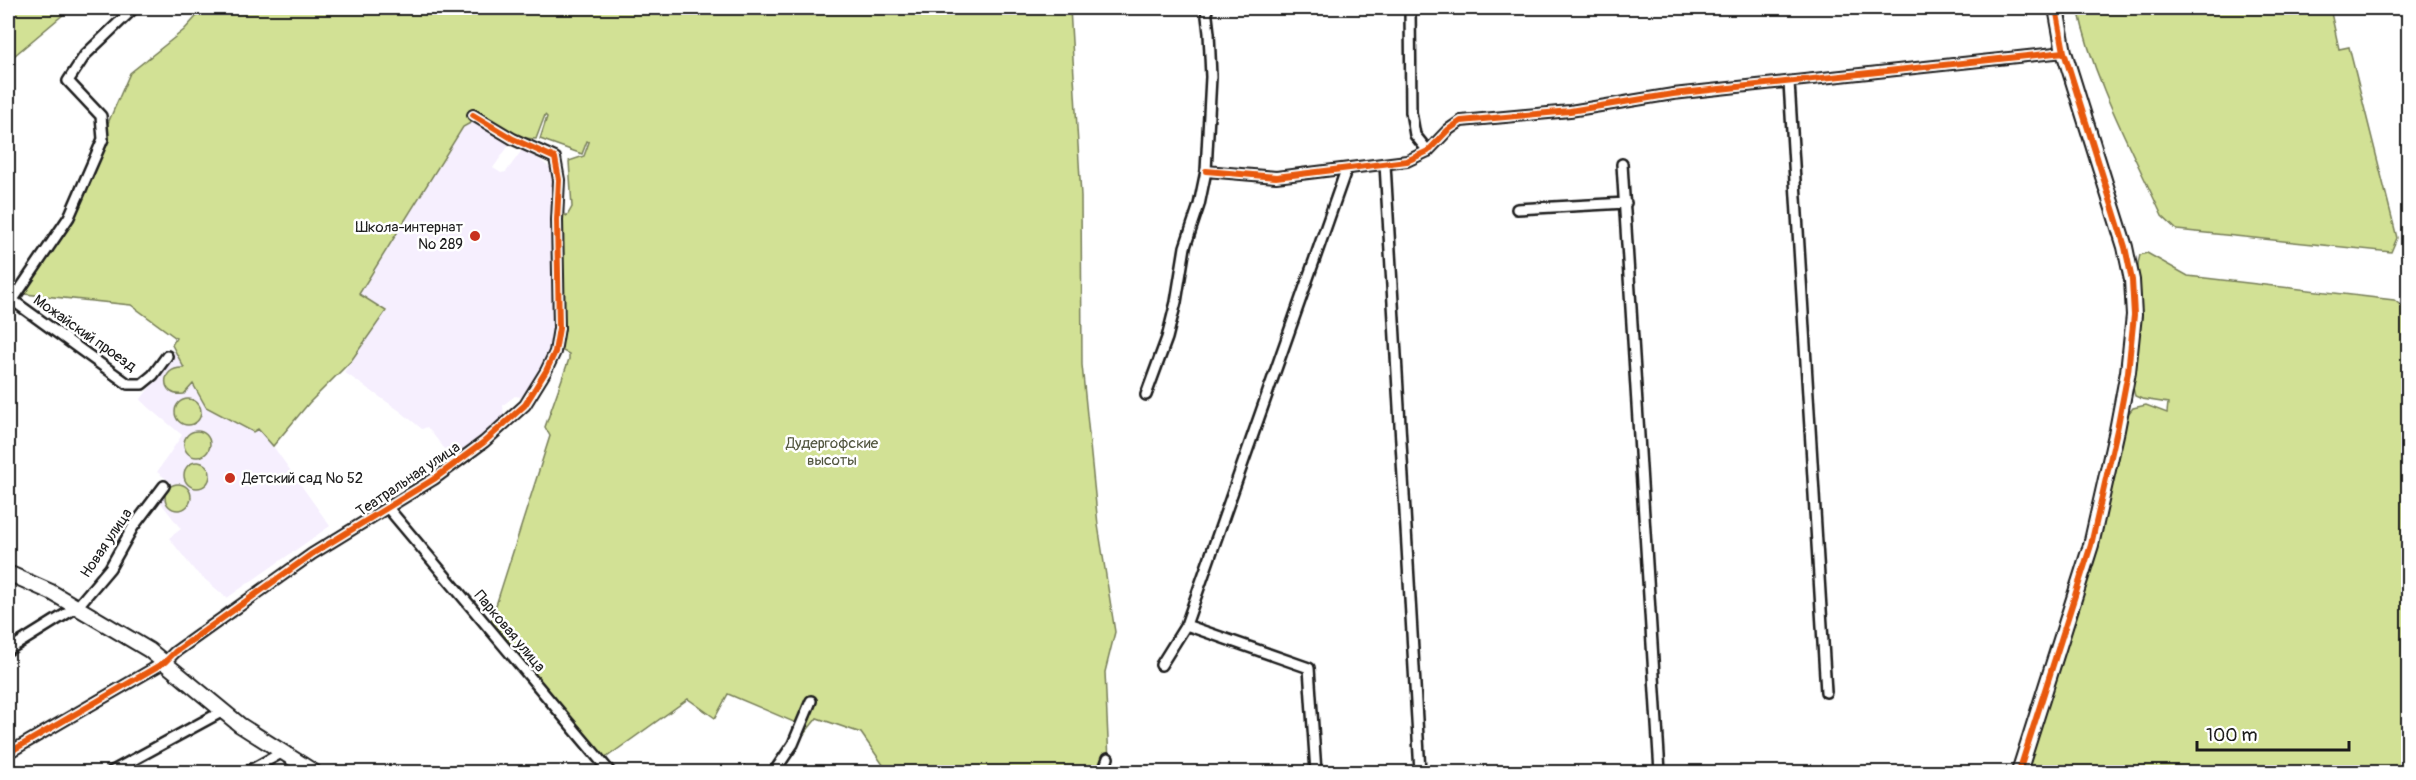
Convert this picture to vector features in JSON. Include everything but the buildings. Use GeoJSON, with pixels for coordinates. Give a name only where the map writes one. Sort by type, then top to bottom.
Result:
{"type":"FeatureCollection","features":[{"type":"Feature","properties":{"kind":"street"},"geometry":{"type":"LineString","coordinates":[[9,301],[69,217],[103,139],[101,116],[68,81],[85,55],[134,8]]}},
{"type":"Feature","properties":{"kind":"street"},"geometry":{"type":"LineString","coordinates":[[1146,394],[1167,338],[1176,302],[1185,247],[1199,205],[1206,171],[1210,77],[1206,8]]}},
{"type":"Feature","properties":{"kind":"street"},"geometry":{"type":"LineString","coordinates":[[1410,8],[1411,112],[1415,135],[1428,151]]}},
{"type":"Feature","properties":{"kind":"street"},"geometry":{"type":"LineString","coordinates":[[2019,772],[2091,545],[2117,430],[2133,340],[2132,280],[2125,247],[2064,52],[2056,8]]}},
{"type":"Feature","properties":{"kind":"street"},"geometry":{"type":"LineString","coordinates":[[1206,171],[1276,177],[1346,170],[1407,161],[1428,151],[1448,130],[1461,121],[1570,111],[1673,94],[2064,52]]}},
{"type":"Feature","properties":{"kind":"street"},"geometry":{"type":"LineString","coordinates":[[1789,82],[1826,692]]}},
{"type":"Feature","properties":{"kind":"street","name":"Театральная улица"},"geometry":{"type":"LineString","coordinates":[[8,753],[165,662],[175,652],[312,554],[434,479],[484,442],[525,405],[537,388],[555,352],[559,328],[557,220],[559,180],[555,158],[513,139],[473,115]]}},
{"type":"Feature","properties":{"kind":"street"},"geometry":{"type":"LineString","coordinates":[[1385,164],[1420,772]]}},
{"type":"Feature","properties":{"kind":"street"},"geometry":{"type":"LineString","coordinates":[[1622,164],[1660,772]]}},
{"type":"Feature","properties":{"kind":"street"},"geometry":{"type":"LineString","coordinates":[[1161,665],[1185,625],[1346,170]]}},
{"type":"Feature","properties":{"kind":"street"},"geometry":{"type":"LineString","coordinates":[[1517,209],[1626,203]]}},
{"type":"Feature","properties":{"kind":"street","name":"Можайский проезд"},"geometry":{"type":"LineString","coordinates":[[9,301],[128,384],[142,384],[153,375],[167,356]]}},
{"type":"Feature","properties":{"kind":"street","name":"Новая улица"},"geometry":{"type":"LineString","coordinates":[[8,650],[78,607],[110,568],[133,528],[164,486]]}},
{"type":"Feature","properties":{"kind":"street","name":"Парковая улица"},"geometry":{"type":"LineString","coordinates":[[388,508],[610,772]]}},
{"type":"Feature","properties":{"kind":"street"},"geometry":{"type":"LineString","coordinates":[[8,573],[51,592],[149,650],[223,711],[314,772]]}},
{"type":"Feature","properties":{"kind":"street"},"geometry":{"type":"LineString","coordinates":[[1185,625],[1309,668],[1316,772]]}},
{"type":"Feature","properties":{"kind":"street"},"geometry":{"type":"LineString","coordinates":[[774,772],[793,744],[811,701]]}},
{"type":"Feature","properties":{"kind":"street"},"geometry":{"type":"LineString","coordinates":[[111,772],[223,711]]}},
{"type":"Feature","properties":{"kind":"street"},"geometry":{"type":"LineString","coordinates":[[247,772],[283,752]]}},
{"type":"Feature","properties":{"kind":"street"},"geometry":{"type":"LineString","coordinates":[[1104,772],[1108,758]]}},
{"type":"Feature","properties":{"kind":"shaded area","name":"Школа-интернат № 289"},"geometry":{"type":"Polygon","coordinates":[[[475,108],[517,134],[493,168],[501,173],[506,172],[522,150],[550,168],[554,177],[556,328],[550,352],[526,393],[521,397],[515,396],[503,405],[504,416],[453,459],[427,427],[422,429],[344,372],[386,311],[359,294],[475,108]]]}},
{"type":"Feature","properties":{"kind":"shaded area","name":"Детский сад № 52"},"geometry":{"type":"Polygon","coordinates":[[[176,349],[201,365],[273,446],[330,526],[227,598],[195,571],[169,538],[181,529],[158,499],[172,483],[157,472],[182,435],[140,400],[166,367],[176,349]]]}},
{"type":"Feature","properties":{"kind":"green space"},"geometry":{"type":"Polygon","coordinates":[[[8,8],[71,8],[8,61],[8,8]]]}},
{"type":"Feature","properties":{"kind":"green space","name":"Дудергофские высоты"},"geometry":{"type":"Polygon","coordinates":[[[204,8],[1070,8],[1081,196],[1082,365],[1098,525],[1115,632],[1105,672],[1109,762],[1097,772],[888,772],[861,733],[817,718],[804,734],[794,722],[728,694],[715,718],[688,699],[604,759],[490,624],[550,436],[545,427],[569,359],[569,354],[559,349],[558,211],[567,216],[572,207],[569,161],[584,156],[589,142],[587,141],[582,154],[540,139],[547,117],[545,115],[536,139],[514,135],[483,116],[463,127],[359,294],[386,311],[351,361],[309,403],[273,446],[258,429],[253,432],[206,407],[193,384],[184,394],[170,391],[166,382],[167,376],[176,369],[184,368],[172,345],[176,338],[131,305],[25,294],[79,189],[130,73],[184,30],[204,8]]]}},
{"type":"Feature","properties":{"kind":"green space"},"geometry":{"type":"Polygon","coordinates":[[[2078,8],[2330,8],[2339,49],[2349,47],[2397,238],[2391,252],[2177,230],[2162,216],[2114,114],[2093,61],[2078,8]]]}},
{"type":"Feature","properties":{"kind":"green space"},"geometry":{"type":"Polygon","coordinates":[[[2147,253],[2188,276],[2394,300],[2403,307],[2408,300],[2408,772],[2026,772],[2127,415],[2133,408],[2146,405],[2167,413],[2168,403],[2135,396],[2133,386],[2133,363],[2140,313],[2138,266],[2140,255],[2147,253]]]}},
{"type":"Feature","properties":{"kind":"green space"},"geometry":{"type":"Polygon","coordinates":[[[188,399],[197,403],[201,412],[197,421],[188,425],[179,421],[175,412],[179,403],[188,399]]]}},
{"type":"Feature","properties":{"kind":"green space"},"geometry":{"type":"Polygon","coordinates":[[[197,431],[206,435],[210,444],[206,453],[197,457],[188,453],[184,444],[188,435],[197,431]]]}},
{"type":"Feature","properties":{"kind":"green space"},"geometry":{"type":"Polygon","coordinates":[[[197,462],[206,466],[210,475],[206,484],[197,488],[188,484],[184,475],[188,466],[197,462]]]}},
{"type":"Feature","properties":{"kind":"green space"},"geometry":{"type":"Polygon","coordinates":[[[178,484],[187,488],[191,497],[187,506],[178,510],[169,506],[165,497],[169,488],[178,484]]]}},
{"type":"Feature","properties":{"kind":"cycle path"},"geometry":{"type":"LineString","coordinates":[[2019,772],[2091,545],[2128,372],[2134,315],[2132,280],[2125,247],[2064,52],[2056,8]]}},
{"type":"Feature","properties":{"kind":"cycle path"},"geometry":{"type":"LineString","coordinates":[[1206,171],[1276,177],[1407,161],[1428,151],[1448,130],[1461,121],[1570,111],[1673,94],[2064,52]]}},
{"type":"Feature","properties":{"kind":"cycle path"},"geometry":{"type":"LineString","coordinates":[[8,753],[165,662],[175,652],[312,554],[434,479],[484,442],[525,405],[555,352],[559,328],[557,220],[559,180],[555,158],[513,139],[473,115]]}},
{"type":"Feature","properties":{"kind":"place","name":"Школа-интернат № 289"},"geometry":{"type":"Point","coordinates":[475,236]}},
{"type":"Feature","properties":{"kind":"place","name":"Детский сад № 52"},"geometry":{"type":"Point","coordinates":[230,478]}}]}
